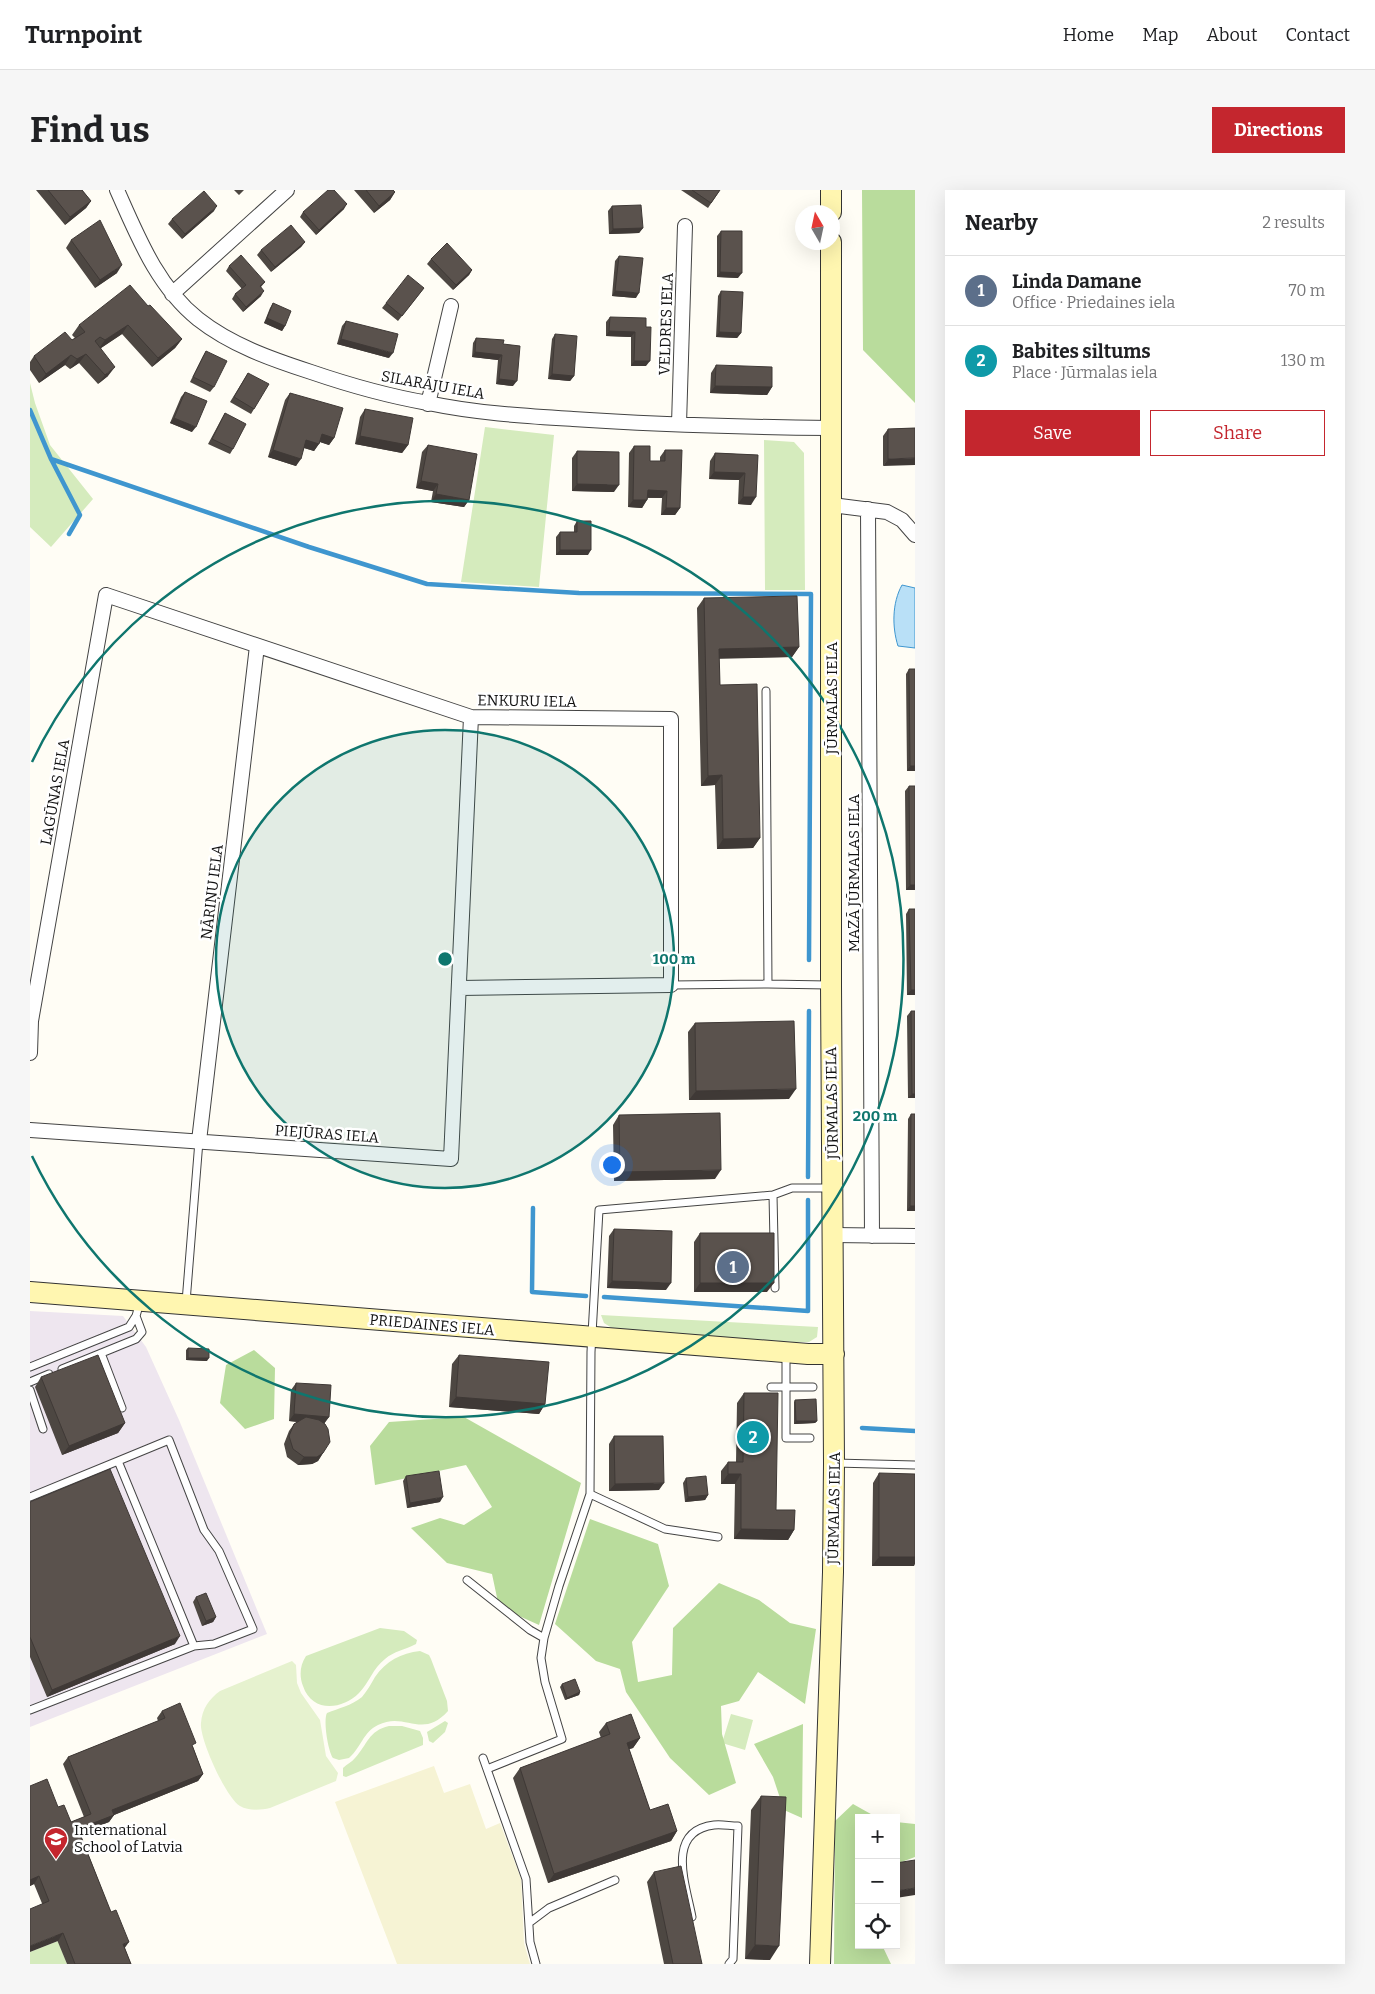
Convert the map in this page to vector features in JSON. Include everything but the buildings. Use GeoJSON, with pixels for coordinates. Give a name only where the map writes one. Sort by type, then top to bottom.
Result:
{"type":"FeatureCollection","features":[{"type":"Feature","properties":{"kind":"main road"},"geometry":{"type":"LineString","coordinates":[[830,190],[831,205]]}},
{"type":"Feature","properties":{"kind":"main road","name":"JŪRMALAS IELA"},"geometry":{"type":"LineString","coordinates":[[820,1964],[833,1581],[834,1463],[831,985],[831,250]]}},
{"type":"Feature","properties":{"kind":"main road","name":"PRIEDAINES IELA"},"geometry":{"type":"LineString","coordinates":[[30,1292],[138,1308],[186,1305],[592,1338],[834,1354]]}},
{"type":"Feature","properties":{"kind":"street","name":"SILARĀJU IELA"},"geometry":{"type":"LineString","coordinates":[[117,190],[155,270],[172,294],[198,319],[227,339],[252,351],[330,379],[428,404],[543,417],[679,424],[831,428]]}},
{"type":"Feature","properties":{"kind":"street"},"geometry":{"type":"LineString","coordinates":[[172,294],[287,190]]}},
{"type":"Feature","properties":{"kind":"street","name":"VELDRES IELA"},"geometry":{"type":"LineString","coordinates":[[679,424],[685,226]]}},
{"type":"Feature","properties":{"kind":"street"},"geometry":{"type":"LineString","coordinates":[[428,404],[451,306]]}},
{"type":"Feature","properties":{"kind":"street"},"geometry":{"type":"LineString","coordinates":[[832,505],[887,512],[902,520],[915,535]]}},
{"type":"Feature","properties":{"kind":"street","name":"MAZĀ JŪRMALAS IELA"},"geometry":{"type":"LineString","coordinates":[[868,509],[872,1236]]}},
{"type":"Feature","properties":{"kind":"street","name":"ENKURU IELA"},"geometry":{"type":"LineString","coordinates":[[106,595],[471,717],[671,719],[671,985]]}},
{"type":"Feature","properties":{"kind":"street","name":"LAGŪNAS IELA"},"geometry":{"type":"LineString","coordinates":[[30,1053],[32,1012],[106,595]]}},
{"type":"Feature","properties":{"kind":"street","name":"NĀRIŅU IELA"},"geometry":{"type":"LineString","coordinates":[[199,1141],[257,646]]}},
{"type":"Feature","properties":{"kind":"street","name":"PIEJŪRAS IELA"},"geometry":{"type":"LineString","coordinates":[[30,1130],[451,1159],[471,717]]}},
{"type":"Feature","properties":{"kind":"street"},"geometry":{"type":"LineString","coordinates":[[460,988],[671,985]]}},
{"type":"Feature","properties":{"kind":"street"},"geometry":{"type":"LineString","coordinates":[[833,1235],[915,1236]]}},
{"type":"Feature","properties":{"kind":"lane"},"geometry":{"type":"LineString","coordinates":[[766,691],[768,984]]}},
{"type":"Feature","properties":{"kind":"lane"},"geometry":{"type":"LineString","coordinates":[[671,985],[831,985]]}},
{"type":"Feature","properties":{"kind":"lane"},"geometry":{"type":"LineString","coordinates":[[186,1305],[199,1141]]}},
{"type":"Feature","properties":{"kind":"lane"},"geometry":{"type":"LineString","coordinates":[[487,1769],[562,1739],[540,1658],[544,1638],[590,1494],[592,1338],[599,1210],[773,1195],[792,1188],[833,1188]]}},
{"type":"Feature","properties":{"kind":"lane"},"geometry":{"type":"LineString","coordinates":[[773,1195],[775,1288]]}},
{"type":"Feature","properties":{"kind":"lane"},"geometry":{"type":"LineString","coordinates":[[30,1382],[136,1339],[142,1332],[138,1308]]}},
{"type":"Feature","properties":{"kind":"lane"},"geometry":{"type":"LineString","coordinates":[[30,1367],[129,1327],[138,1308]]}},
{"type":"Feature","properties":{"kind":"lane"},"geometry":{"type":"LineString","coordinates":[[786,1352],[786,1438],[810,1438]]}},
{"type":"Feature","properties":{"kind":"lane"},"geometry":{"type":"LineString","coordinates":[[101,1353],[122,1408]]}},
{"type":"Feature","properties":{"kind":"lane"},"geometry":{"type":"LineString","coordinates":[[771,1387],[813,1387]]}},
{"type":"Feature","properties":{"kind":"lane"},"geometry":{"type":"LineString","coordinates":[[30,1390],[43,1429]]}},
{"type":"Feature","properties":{"kind":"lane"},"geometry":{"type":"LineString","coordinates":[[30,1497],[169,1440],[204,1530],[219,1551],[253,1629],[214,1644],[194,1646],[30,1710]]}},
{"type":"Feature","properties":{"kind":"lane"},"geometry":{"type":"LineString","coordinates":[[118,1461],[194,1646]]}},
{"type":"Feature","properties":{"kind":"lane"},"geometry":{"type":"LineString","coordinates":[[834,1463],[915,1466]]}},
{"type":"Feature","properties":{"kind":"lane"},"geometry":{"type":"LineString","coordinates":[[590,1494],[665,1529],[718,1537]]}},
{"type":"Feature","properties":{"kind":"lane"},"geometry":{"type":"LineString","coordinates":[[467,1580],[530,1630],[544,1638]]}},
{"type":"Feature","properties":{"kind":"lane"},"geometry":{"type":"LineString","coordinates":[[483,1758],[526,1880],[530,1942],[536,1964]]}},
{"type":"Feature","properties":{"kind":"lane"},"geometry":{"type":"LineString","coordinates":[[693,1925],[681,1857],[686,1840],[698,1830],[714,1825],[738,1826],[733,1959],[729,1964]]}},
{"type":"Feature","properties":{"kind":"lane"},"geometry":{"type":"LineString","coordinates":[[529,1924],[549,1908],[615,1880]]}},
{"type":"Feature","properties":{"kind":"shaded area"},"geometry":{"type":"Polygon","coordinates":[[[30,1311],[123,1316],[146,1347],[179,1420],[267,1634],[30,1727],[30,1311]]]}},
{"type":"Feature","properties":{"kind":"shaded area"},"geometry":{"type":"Polygon","coordinates":[[[434,1766],[444,1793],[470,1784],[486,1829],[500,1823],[521,1879],[524,1943],[530,1964],[397,1964],[335,1802],[434,1766]]]}},
{"type":"Feature","properties":{"kind":"green space"},"geometry":{"type":"Polygon","coordinates":[[[862,190],[915,190],[915,403],[863,350],[862,190]]]}},
{"type":"Feature","properties":{"kind":"green space"},"geometry":{"type":"Polygon","coordinates":[[[30,383],[50,445],[93,499],[51,547],[30,527],[30,383]]]}},
{"type":"Feature","properties":{"kind":"green space"},"geometry":{"type":"Polygon","coordinates":[[[485,427],[554,435],[539,587],[461,582],[485,427]]]}},
{"type":"Feature","properties":{"kind":"green space"},"geometry":{"type":"Polygon","coordinates":[[[764,440],[794,442],[804,453],[805,590],[765,590],[764,440]]]}},
{"type":"Feature","properties":{"kind":"green space"},"geometry":{"type":"Polygon","coordinates":[[[601,1315],[818,1327],[817,1337],[809,1342],[794,1342],[615,1330],[604,1323],[601,1315]]]}},
{"type":"Feature","properties":{"kind":"green space"},"geometry":{"type":"Polygon","coordinates":[[[254,1350],[275,1368],[274,1419],[245,1429],[220,1403],[226,1365],[254,1350]]]}},
{"type":"Feature","properties":{"kind":"green space"},"geometry":{"type":"Polygon","coordinates":[[[464,1417],[581,1483],[539,1625],[499,1607],[492,1574],[447,1563],[411,1528],[440,1518],[464,1525],[492,1507],[466,1465],[375,1485],[370,1446],[389,1422],[464,1417]]]}},
{"type":"Feature","properties":{"kind":"green space"},"geometry":{"type":"Polygon","coordinates":[[[590,1519],[658,1544],[669,1586],[632,1642],[638,1682],[672,1675],[673,1628],[719,1583],[759,1600],[790,1623],[816,1629],[805,1704],[758,1672],[739,1701],[721,1706],[722,1734],[736,1783],[709,1795],[670,1758],[626,1692],[620,1669],[596,1661],[555,1624],[590,1519]]]}},
{"type":"Feature","properties":{"kind":"green space"},"geometry":{"type":"Polygon","coordinates":[[[380,1628],[404,1631],[417,1640],[416,1644],[385,1659],[359,1693],[344,1703],[328,1706],[320,1705],[307,1695],[301,1678],[301,1667],[306,1656],[380,1628]]]}},
{"type":"Feature","properties":{"kind":"green space"},"geometry":{"type":"Polygon","coordinates":[[[420,1651],[429,1655],[431,1659],[447,1701],[448,1711],[439,1719],[430,1723],[397,1721],[378,1725],[365,1736],[349,1758],[339,1760],[333,1758],[329,1749],[327,1735],[327,1713],[349,1705],[362,1697],[379,1671],[389,1662],[400,1656],[420,1651]]]}},
{"type":"Feature","properties":{"kind":"green space"},"geometry":{"type":"Polygon","coordinates":[[[292,1661],[296,1665],[297,1683],[301,1693],[320,1720],[326,1756],[338,1773],[336,1781],[270,1808],[255,1810],[243,1808],[234,1801],[214,1767],[204,1741],[201,1723],[203,1713],[209,1701],[220,1691],[292,1661]]]}},
{"type":"Feature","properties":{"kind":"green space"},"geometry":{"type":"Polygon","coordinates":[[[731,1714],[753,1720],[745,1750],[722,1743],[731,1714]]]}},
{"type":"Feature","properties":{"kind":"green space"},"geometry":{"type":"Polygon","coordinates":[[[445,1721],[448,1723],[445,1732],[433,1743],[429,1741],[427,1732],[445,1721]]]}},
{"type":"Feature","properties":{"kind":"green space"},"geometry":{"type":"Polygon","coordinates":[[[803,1724],[802,1818],[784,1810],[773,1777],[754,1744],[803,1724]]]}},
{"type":"Feature","properties":{"kind":"green space"},"geometry":{"type":"Polygon","coordinates":[[[402,1726],[420,1731],[423,1745],[346,1777],[343,1776],[343,1768],[354,1759],[372,1735],[382,1728],[402,1726]]]}},
{"type":"Feature","properties":{"kind":"green space"},"geometry":{"type":"Polygon","coordinates":[[[853,1804],[871,1814],[855,1814],[855,1949],[884,1949],[891,1964],[834,1964],[835,1821],[853,1804]]]}},
{"type":"Feature","properties":{"kind":"green space"},"geometry":{"type":"Polygon","coordinates":[[[900,1822],[915,1824],[915,1857],[900,1863],[900,1822]]]}},
{"type":"Feature","properties":{"kind":"green space"},"geometry":{"type":"Polygon","coordinates":[[[58,1941],[67,1964],[30,1964],[30,1952],[58,1941]]]}},
{"type":"Feature","properties":{"kind":"water"},"geometry":{"type":"Polygon","coordinates":[[[902,585],[915,588],[915,648],[898,646],[896,639],[894,615],[896,599],[902,585]]]}},
{"type":"Feature","properties":{"kind":"waterway"},"geometry":{"type":"LineString","coordinates":[[30,410],[51,459],[80,515],[69,534]]}},
{"type":"Feature","properties":{"kind":"waterway"},"geometry":{"type":"LineString","coordinates":[[51,459],[309,547],[427,584],[579,593],[811,594],[809,960]]}},
{"type":"Feature","properties":{"kind":"waterway"},"geometry":{"type":"LineString","coordinates":[[808,1177],[809,1011]]}},
{"type":"Feature","properties":{"kind":"waterway"},"geometry":{"type":"LineString","coordinates":[[604,1297],[808,1311],[808,1200]]}},
{"type":"Feature","properties":{"kind":"waterway"},"geometry":{"type":"LineString","coordinates":[[533,1208],[532,1292],[586,1296]]}},
{"type":"Feature","properties":{"kind":"waterway"},"geometry":{"type":"LineString","coordinates":[[862,1428],[915,1431]]}},
{"type":"Feature","properties":{"kind":"place","name":"Linda Damane"},"geometry":{"type":"Point","coordinates":[733,1267]}},
{"type":"Feature","properties":{"kind":"place","name":"Babites siltums"},"geometry":{"type":"Point","coordinates":[753,1437]}},
{"type":"Feature","properties":{"kind":"place","name":"International School of Latvia"},"geometry":{"type":"Point","coordinates":[56,1860]}}]}
